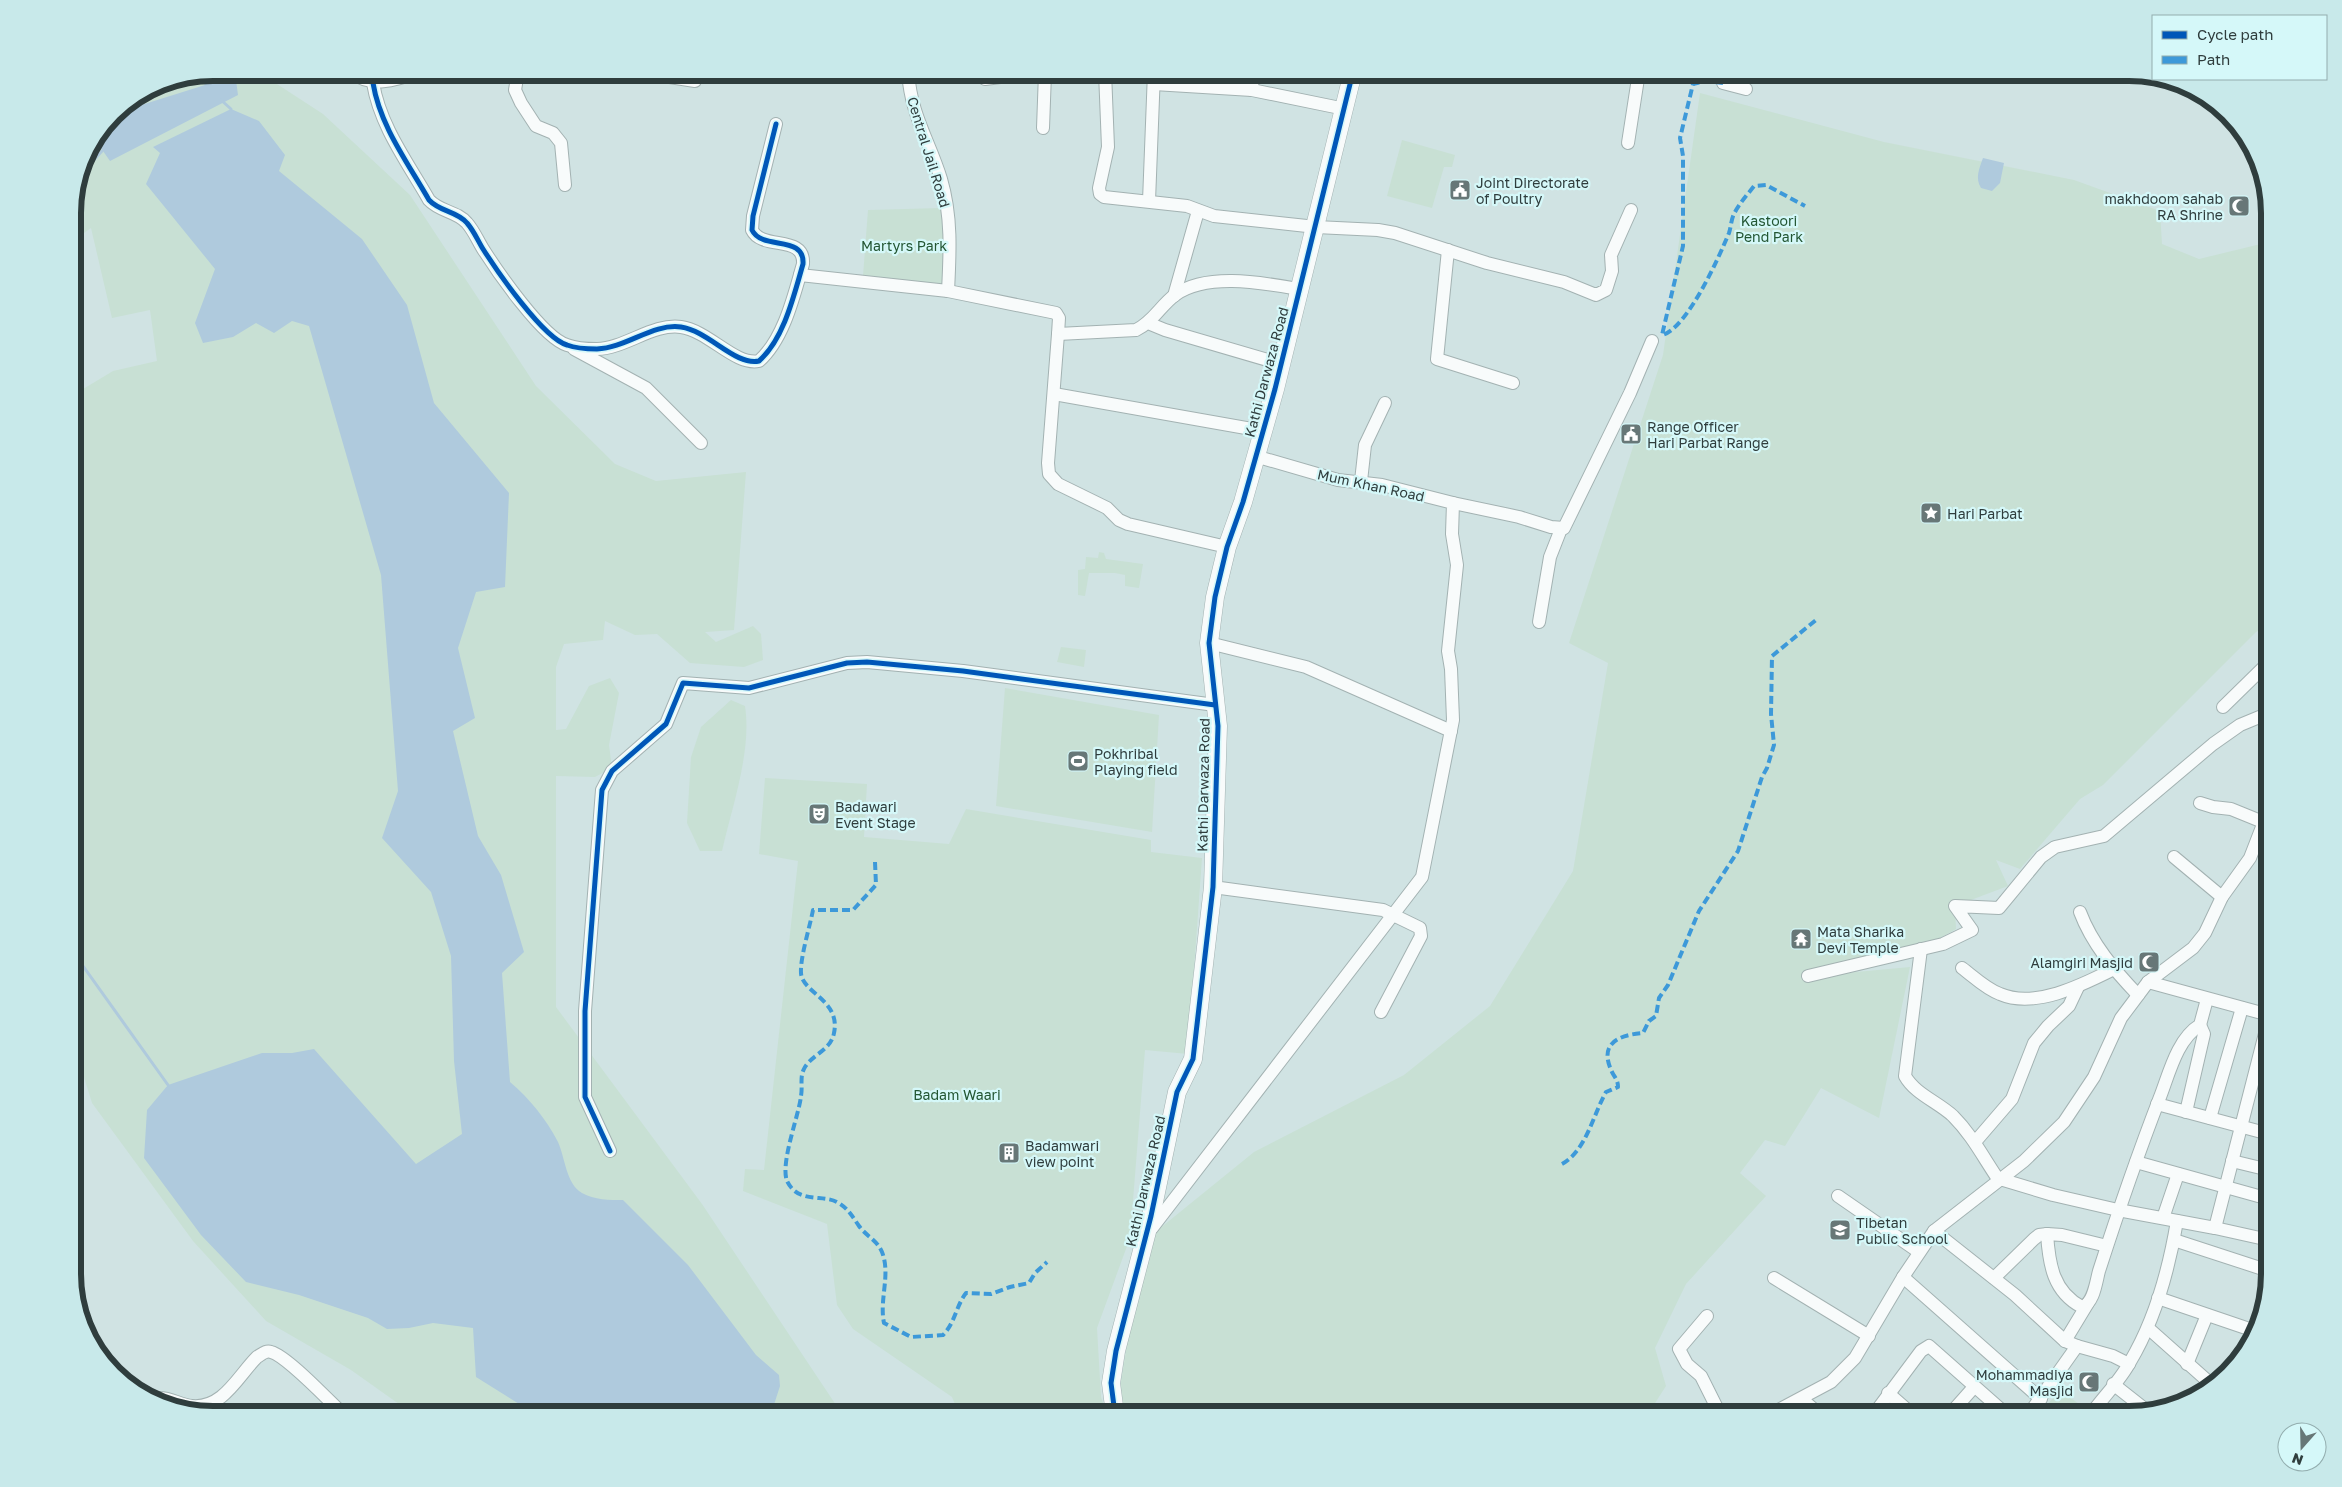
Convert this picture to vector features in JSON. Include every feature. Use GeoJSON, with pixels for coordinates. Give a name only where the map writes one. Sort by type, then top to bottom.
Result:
{"type":"FeatureCollection","features":[{"type":"Feature","properties":{"kind":"street"},"geometry":{"type":"LineString","coordinates":[[367,81],[373,83],[384,81]]}},
{"type":"Feature","properties":{"kind":"street"},"geometry":{"type":"LineString","coordinates":[[517,81],[516,90],[521,103],[536,126],[553,134],[561,143],[565,185]]}},
{"type":"Feature","properties":{"kind":"street","name":"Central Jail Road"},"geometry":{"type":"LineString","coordinates":[[909,81],[914,111],[941,180],[949,217],[950,255],[948,291]]}},
{"type":"Feature","properties":{"kind":"street"},"geometry":{"type":"LineString","coordinates":[[1043,128],[1045,81]]}},
{"type":"Feature","properties":{"kind":"street"},"geometry":{"type":"LineString","coordinates":[[1105,81],[1108,147],[1099,180],[1100,194],[1108,198],[1187,206],[1214,216],[1316,227],[1378,230],[1487,263],[1547,277],[1601,295],[1606,290],[1612,271],[1611,255],[1631,210]]}},
{"type":"Feature","properties":{"kind":"street"},"geometry":{"type":"LineString","coordinates":[[1150,202],[1154,81]]}},
{"type":"Feature","properties":{"kind":"street"},"geometry":{"type":"LineString","coordinates":[[1178,81],[1252,90],[1345,109]]}},
{"type":"Feature","properties":{"kind":"street"},"geometry":{"type":"LineString","coordinates":[[1252,81],[1252,90]]}},
{"type":"Feature","properties":{"kind":"street","name":"Kathi Darwaza Road"},"geometry":{"type":"LineString","coordinates":[[1114,1406],[1111,1383],[1116,1350],[1151,1216],[1177,1092],[1193,1059],[1212,887],[1218,726],[1209,643],[1215,597],[1227,547],[1243,502],[1281,364],[1351,81]]}},
{"type":"Feature","properties":{"kind":"street"},"geometry":{"type":"LineString","coordinates":[[1628,143],[1638,81]]}},
{"type":"Feature","properties":{"kind":"street"},"geometry":{"type":"LineString","coordinates":[[1723,81],[1723,83],[1746,89]]}},
{"type":"Feature","properties":{"kind":"street"},"geometry":{"type":"LineString","coordinates":[[373,83],[376,100],[384,122],[429,200],[436,207],[456,214],[469,225],[504,282],[545,328],[567,345],[646,388],[701,443]]}},
{"type":"Feature","properties":{"kind":"street"},"geometry":{"type":"LineString","coordinates":[[567,345],[598,349],[668,327],[681,327],[706,336],[744,361],[759,361],[774,342],[800,275],[804,259],[798,249],[759,238],[752,230],[753,216],[776,124]]}},
{"type":"Feature","properties":{"kind":"street"},"geometry":{"type":"LineString","coordinates":[[1174,296],[1198,211]]}},
{"type":"Feature","properties":{"kind":"street"},"geometry":{"type":"LineString","coordinates":[[1448,250],[1437,359],[1513,383]]}},
{"type":"Feature","properties":{"kind":"street"},"geometry":{"type":"LineString","coordinates":[[800,275],[948,291],[1052,311],[1059,318],[1048,463],[1052,479],[1107,508],[1119,520],[1128,524],[1227,547]]}},
{"type":"Feature","properties":{"kind":"street"},"geometry":{"type":"LineString","coordinates":[[1058,334],[1136,330],[1148,323],[1174,296],[1186,288],[1223,282],[1265,284],[1299,289]]}},
{"type":"Feature","properties":{"kind":"street"},"geometry":{"type":"LineString","coordinates":[[1148,323],[1165,330],[1281,364]]}},
{"type":"Feature","properties":{"kind":"street"},"geometry":{"type":"LineString","coordinates":[[1539,622],[1550,557],[1561,529],[1567,525],[1630,393],[1652,341]]}},
{"type":"Feature","properties":{"kind":"street"},"geometry":{"type":"LineString","coordinates":[[1054,394],[1263,431]]}},
{"type":"Feature","properties":{"kind":"street"},"geometry":{"type":"LineString","coordinates":[[1361,481],[1365,445],[1385,403]]}},
{"type":"Feature","properties":{"kind":"street","name":"Mum Khan Road"},"geometry":{"type":"LineString","coordinates":[[1255,456],[1338,480],[1361,481],[1519,517],[1561,529]]}},
{"type":"Feature","properties":{"kind":"street"},"geometry":{"type":"LineString","coordinates":[[1152,1228],[1422,877],[1451,731],[1453,692],[1448,657],[1457,565],[1452,534],[1453,503]]}},
{"type":"Feature","properties":{"kind":"street"},"geometry":{"type":"LineString","coordinates":[[1209,643],[1306,667],[1451,731]]}},
{"type":"Feature","properties":{"kind":"street"},"geometry":{"type":"LineString","coordinates":[[610,1151],[585,1097],[585,1011],[602,790],[612,771],[666,724],[682,683],[749,688],[847,663],[867,662],[963,671],[1215,705]]}},
{"type":"Feature","properties":{"kind":"street"},"geometry":{"type":"LineString","coordinates":[[2223,707],[2261,671]]}},
{"type":"Feature","properties":{"kind":"street"},"geometry":{"type":"LineString","coordinates":[[1808,976],[1943,944],[1972,930],[1955,906],[1999,908],[2041,857],[2055,847],[2104,836],[2213,744],[2240,725],[2261,717]]}},
{"type":"Feature","properties":{"kind":"street"},"geometry":{"type":"LineString","coordinates":[[2200,802],[2213,807],[2231,809],[2261,821]]}},
{"type":"Feature","properties":{"kind":"street"},"geometry":{"type":"LineString","coordinates":[[1789,1406],[1831,1382],[1855,1358],[1903,1277],[1934,1231],[2024,1161],[2064,1122],[2094,1077],[2121,1018],[2138,995],[2148,982],[2193,948],[2205,933],[2222,897],[2250,858],[2261,828]]}},
{"type":"Feature","properties":{"kind":"street"},"geometry":{"type":"LineString","coordinates":[[2174,856],[2222,897]]}},
{"type":"Feature","properties":{"kind":"street"},"geometry":{"type":"LineString","coordinates":[[1212,887],[1383,910],[1420,928],[1422,932],[1381,1012]]}},
{"type":"Feature","properties":{"kind":"street"},"geometry":{"type":"LineString","coordinates":[[2080,912],[2089,931],[2114,970],[2138,995]]}},
{"type":"Feature","properties":{"kind":"street"},"geometry":{"type":"LineString","coordinates":[[1922,949],[1905,1076],[1911,1085],[1951,1114],[1975,1142],[2000,1179],[2053,1195],[2118,1210],[2261,1238]]}},
{"type":"Feature","properties":{"kind":"street"},"geometry":{"type":"LineString","coordinates":[[1962,968],[1994,992],[2009,997],[2028,999],[2078,987],[2114,970]]}},
{"type":"Feature","properties":{"kind":"street"},"geometry":{"type":"LineString","coordinates":[[2148,982],[2261,1013]]}},
{"type":"Feature","properties":{"kind":"street"},"geometry":{"type":"LineString","coordinates":[[1975,1142],[2012,1099],[2034,1044],[2048,1026],[2069,1006],[2078,987]]}},
{"type":"Feature","properties":{"kind":"street"},"geometry":{"type":"LineString","coordinates":[[2186,1112],[2204,1034],[2200,1025],[2207,999]]}},
{"type":"Feature","properties":{"kind":"street"},"geometry":{"type":"LineString","coordinates":[[2210,1118],[2242,1008]]}},
{"type":"Feature","properties":{"kind":"street"},"geometry":{"type":"LineString","coordinates":[[2035,1406],[2071,1344],[2088,1303],[2118,1210],[2177,1053],[2194,1028],[2200,1025]]}},
{"type":"Feature","properties":{"kind":"street"},"geometry":{"type":"LineString","coordinates":[[2216,1228],[2255,1074],[2261,1058]]}},
{"type":"Feature","properties":{"kind":"street"},"geometry":{"type":"LineString","coordinates":[[2255,1074],[2261,1076]]}},
{"type":"Feature","properties":{"kind":"street"},"geometry":{"type":"LineString","coordinates":[[2157,1104],[2241,1127],[2261,1130]]}},
{"type":"Feature","properties":{"kind":"street"},"geometry":{"type":"LineString","coordinates":[[2232,1161],[2261,1168]]}},
{"type":"Feature","properties":{"kind":"street"},"geometry":{"type":"LineString","coordinates":[[2136,1162],[2261,1197]]}},
{"type":"Feature","properties":{"kind":"street"},"geometry":{"type":"LineString","coordinates":[[2163,1218],[2178,1174]]}},
{"type":"Feature","properties":{"kind":"street"},"geometry":{"type":"LineString","coordinates":[[1838,1196],[1919,1252]]}},
{"type":"Feature","properties":{"kind":"street"},"geometry":{"type":"LineString","coordinates":[[2097,1406],[2129,1364],[2148,1328],[2174,1240],[2177,1221]]}},
{"type":"Feature","properties":{"kind":"street"},"geometry":{"type":"LineString","coordinates":[[1934,1231],[1994,1278],[2071,1344],[2107,1353],[2129,1364]]}},
{"type":"Feature","properties":{"kind":"street"},"geometry":{"type":"LineString","coordinates":[[2047,1234],[2048,1262],[2060,1289],[2082,1307],[2088,1303]]}},
{"type":"Feature","properties":{"kind":"street"},"geometry":{"type":"LineString","coordinates":[[1994,1278],[2039,1235],[2062,1235],[2107,1246]]}},
{"type":"Feature","properties":{"kind":"street"},"geometry":{"type":"LineString","coordinates":[[2174,1240],[2261,1268]]}},
{"type":"Feature","properties":{"kind":"street"},"geometry":{"type":"LineString","coordinates":[[1903,1277],[2041,1399]]}},
{"type":"Feature","properties":{"kind":"street"},"geometry":{"type":"LineString","coordinates":[[1774,1278],[1869,1336]]}},
{"type":"Feature","properties":{"kind":"street"},"geometry":{"type":"LineString","coordinates":[[2158,1298],[2248,1329]]}},
{"type":"Feature","properties":{"kind":"street"},"geometry":{"type":"LineString","coordinates":[[2187,1364],[2207,1315]]}},
{"type":"Feature","properties":{"kind":"street"},"geometry":{"type":"LineString","coordinates":[[1707,1316],[1679,1349],[1687,1364],[1701,1376],[1716,1406]]}},
{"type":"Feature","properties":{"kind":"street"},"geometry":{"type":"LineString","coordinates":[[2148,1328],[2206,1380]]}},
{"type":"Feature","properties":{"kind":"street"},"geometry":{"type":"LineString","coordinates":[[1879,1406],[1926,1346],[1936,1350],[1997,1406]]}},
{"type":"Feature","properties":{"kind":"street"},"geometry":{"type":"LineString","coordinates":[[198,1405],[214,1402],[223,1396],[257,1357],[270,1351],[285,1360],[335,1406]]}},
{"type":"Feature","properties":{"kind":"street"},"geometry":{"type":"LineString","coordinates":[[2113,1384],[2140,1405]]}},
{"type":"Feature","properties":{"kind":"street"},"geometry":{"type":"LineString","coordinates":[[1957,1406],[1974,1387]]}},
{"type":"Feature","properties":{"kind":"street"},"geometry":{"type":"LineString","coordinates":[[1888,1393],[1903,1406]]}},
{"type":"Feature","properties":{"kind":"street"},"geometry":{"type":"LineString","coordinates":[[1802,1400],[1809,1406]]}},
{"type":"Feature","properties":{"kind":"green space"},"geometry":{"type":"Polygon","coordinates":[[[272,81],[323,114],[410,195],[536,386],[615,464],[656,481],[746,472],[734,630],[705,632],[716,642],[753,626],[761,634],[763,660],[744,667],[690,663],[657,634],[635,635],[605,621],[603,640],[564,644],[556,667],[556,730],[566,729],[589,686],[610,678],[619,693],[609,745],[612,768],[595,777],[556,776],[556,1007],[702,1204],[837,1406],[402,1406],[351,1370],[266,1321],[193,1241],[92,1103],[82,1071],[82,390],[113,371],[157,361],[150,310],[112,318],[91,228],[82,234],[82,196],[86,179],[99,147],[114,126],[126,114],[147,99],[163,91],[196,82],[272,81]]]}},
{"type":"Feature","properties":{"kind":"green space","name":"Hari Parbat"},"geometry":{"type":"Polygon","coordinates":[[[1700,93],[1884,142],[2074,180],[2160,211],[2162,244],[2199,259],[2261,244],[2261,629],[2256,632],[2103,785],[2080,799],[2020,869],[1996,860],[2008,886],[1955,906],[1956,929],[1921,949],[1813,976],[1910,967],[1879,1118],[1821,1088],[1785,1146],[1765,1140],[1740,1173],[1766,1196],[1686,1284],[1655,1348],[1666,1386],[1653,1406],[1121,1406],[1119,1394],[1143,1242],[1254,1152],[1404,1075],[1490,1006],[1573,871],[1608,663],[1569,643],[1663,355],[1700,93]]]}},
{"type":"Feature","properties":{"kind":"green space"},"geometry":{"type":"Polygon","coordinates":[[[1402,140],[1455,155],[1452,167],[1444,167],[1432,208],[1387,196],[1402,140]]]}},
{"type":"Feature","properties":{"kind":"green space","name":"Martyrs Park"},"geometry":{"type":"Polygon","coordinates":[[[941,208],[944,215],[947,237],[941,242],[941,249],[947,255],[943,285],[863,276],[868,210],[941,208]]]}},
{"type":"Feature","properties":{"kind":"green space"},"geometry":{"type":"Polygon","coordinates":[[[1099,552],[1104,553],[1106,559],[1143,564],[1139,588],[1125,586],[1125,575],[1089,573],[1085,596],[1078,595],[1078,570],[1085,569],[1086,557],[1098,558],[1099,552]]]}},
{"type":"Feature","properties":{"kind":"green space"},"geometry":{"type":"Polygon","coordinates":[[[1061,647],[1086,650],[1084,667],[1057,662],[1061,647]]]}},
{"type":"Feature","properties":{"kind":"green space","name":"Pokhribal Playing field"},"geometry":{"type":"Polygon","coordinates":[[[1005,688],[1159,715],[1152,832],[996,806],[1005,688]]]}},
{"type":"Feature","properties":{"kind":"green space"},"geometry":{"type":"Polygon","coordinates":[[[731,700],[745,706],[746,741],[740,779],[722,851],[700,851],[687,823],[691,757],[701,727],[731,700]]]}},
{"type":"Feature","properties":{"kind":"green space","name":"Badam Waari"},"geometry":{"type":"Polygon","coordinates":[[[765,778],[867,784],[864,837],[949,844],[966,809],[1151,840],[1151,852],[1202,858],[1188,1054],[1145,1050],[1130,1238],[1097,1328],[1101,1397],[1104,1406],[956,1406],[952,1397],[853,1329],[837,1305],[827,1224],[743,1191],[745,1169],[764,1170],[798,861],[759,854],[765,778]]]}},
{"type":"Feature","properties":{"kind":"green space"},"geometry":{"type":"Polygon","coordinates":[[[2060,1390],[2082,1406],[2046,1406],[2060,1390]]]}},
{"type":"Feature","properties":{"kind":"water"},"geometry":{"type":"Polygon","coordinates":[[[209,81],[236,81],[238,95],[110,161],[100,146],[114,126],[136,107],[205,85],[209,81]]]}},
{"type":"Feature","properties":{"kind":"water"},"geometry":{"type":"Polygon","coordinates":[[[231,109],[259,121],[285,155],[279,171],[362,239],[407,305],[434,403],[509,493],[505,587],[476,592],[458,648],[475,718],[453,731],[478,836],[501,875],[524,952],[502,973],[510,1082],[531,1102],[543,1117],[558,1142],[569,1177],[577,1189],[592,1197],[607,1200],[623,1200],[688,1265],[756,1355],[779,1375],[780,1386],[774,1406],[522,1406],[476,1377],[473,1328],[433,1323],[409,1328],[387,1329],[368,1318],[299,1295],[246,1282],[201,1235],[144,1158],[147,1110],[168,1085],[262,1053],[292,1053],[314,1049],[416,1164],[462,1134],[454,1061],[451,956],[431,892],[382,838],[398,791],[381,575],[309,326],[292,321],[274,333],[256,323],[233,337],[203,343],[195,323],[215,269],[146,184],[160,153],[153,147],[231,109]]]}},
{"type":"Feature","properties":{"kind":"water"},"geometry":{"type":"Polygon","coordinates":[[[1983,158],[2004,163],[2000,183],[1992,191],[1981,188],[1978,181],[1978,173],[1983,158]]]}},
{"type":"Feature","properties":{"kind":"waterway"},"geometry":{"type":"LineString","coordinates":[[205,81],[207,87]]}},
{"type":"Feature","properties":{"kind":"waterway"},"geometry":{"type":"LineString","coordinates":[[221,100],[231,109]]}},
{"type":"Feature","properties":{"kind":"waterway"},"geometry":{"type":"LineString","coordinates":[[91,163],[102,151]]}},
{"type":"Feature","properties":{"kind":"waterway"},"geometry":{"type":"LineString","coordinates":[[82,965],[168,1085]]}},
{"type":"Feature","properties":{"kind":"marked path"},"geometry":{"type":"LineString","coordinates":[[1723,83],[1706,81],[1693,84],[1680,138],[1683,156],[1683,246],[1662,335],[1672,330],[1692,306],[1718,258],[1729,233],[1734,214],[1754,186],[1766,185],[1805,206]]}},
{"type":"Feature","properties":{"kind":"marked path"},"geometry":{"type":"LineString","coordinates":[[1562,1164],[1570,1158],[1583,1142],[1606,1092],[1618,1087],[1608,1062],[1609,1047],[1613,1042],[1626,1036],[1643,1033],[1649,1021],[1656,1016],[1659,998],[1668,985],[1699,911],[1738,851],[1774,745],[1771,714],[1772,656],[1816,620]]}},
{"type":"Feature","properties":{"kind":"marked path"},"geometry":{"type":"LineString","coordinates":[[875,862],[876,885],[853,910],[813,910],[801,973],[803,980],[827,1005],[832,1013],[835,1022],[834,1033],[826,1048],[808,1063],[803,1071],[800,1104],[786,1163],[787,1181],[797,1193],[804,1196],[831,1200],[841,1204],[877,1244],[882,1252],[885,1269],[884,1323],[911,1337],[943,1335],[966,1293],[991,1294],[1029,1283],[1035,1273],[1047,1262]]}},
{"type":"Feature","properties":{"kind":"cycle path"},"geometry":{"type":"LineString","coordinates":[[1114,1406],[1111,1383],[1116,1351],[1151,1216],[1177,1092],[1193,1059],[1213,887],[1218,726],[1209,643],[1215,597],[1227,547],[1243,502],[1275,389],[1351,81]]}},
{"type":"Feature","properties":{"kind":"cycle path"},"geometry":{"type":"LineString","coordinates":[[373,83],[388,129],[429,200],[467,223],[509,287],[546,330],[557,340],[567,345],[582,348],[608,348],[660,329],[681,327],[702,335],[731,353],[750,361],[759,361],[768,352],[782,329],[803,264],[802,255],[797,249],[764,240],[752,230],[753,216],[776,124]]}},
{"type":"Feature","properties":{"kind":"cycle path"},"geometry":{"type":"LineString","coordinates":[[610,1151],[585,1097],[585,1011],[602,790],[612,771],[666,724],[683,683],[749,688],[847,663],[867,662],[963,671],[1215,705]]}},
{"type":"Feature","properties":{"kind":"place","name":"Joint Directorate of Poultry"},"geometry":{"type":"Point","coordinates":[1460,190]}},
{"type":"Feature","properties":{"kind":"place","name":"makhdoom sahab RA Shrine"},"geometry":{"type":"Point","coordinates":[2239,206]}},
{"type":"Feature","properties":{"kind":"place","name":"Range Officer Hari Parbat Range"},"geometry":{"type":"Point","coordinates":[1631,434]}},
{"type":"Feature","properties":{"kind":"place","name":"Hari Parbat"},"geometry":{"type":"Point","coordinates":[1931,513]}},
{"type":"Feature","properties":{"kind":"place","name":"Pokhribal Playing field"},"geometry":{"type":"Point","coordinates":[1078,761]}},
{"type":"Feature","properties":{"kind":"place","name":"Badawari Event Stage"},"geometry":{"type":"Point","coordinates":[819,814]}},
{"type":"Feature","properties":{"kind":"place","name":"Mata Sharika Devi Temple"},"geometry":{"type":"Point","coordinates":[1801,939]}},
{"type":"Feature","properties":{"kind":"place","name":"Alamgiri Masjid"},"geometry":{"type":"Point","coordinates":[2149,962]}},
{"type":"Feature","properties":{"kind":"place","name":"Badamwari view point"},"geometry":{"type":"Point","coordinates":[1009,1153]}},
{"type":"Feature","properties":{"kind":"place","name":"Tibetan Public School"},"geometry":{"type":"Point","coordinates":[1840,1230]}},
{"type":"Feature","properties":{"kind":"place","name":"Mohammadiya Masjid"},"geometry":{"type":"Point","coordinates":[2089,1382]}},
{"type":"Feature","properties":{"kind":"park label","name":"Kastoori Pend Park"},"geometry":{"type":"Point","coordinates":[1769,228]}}]}
